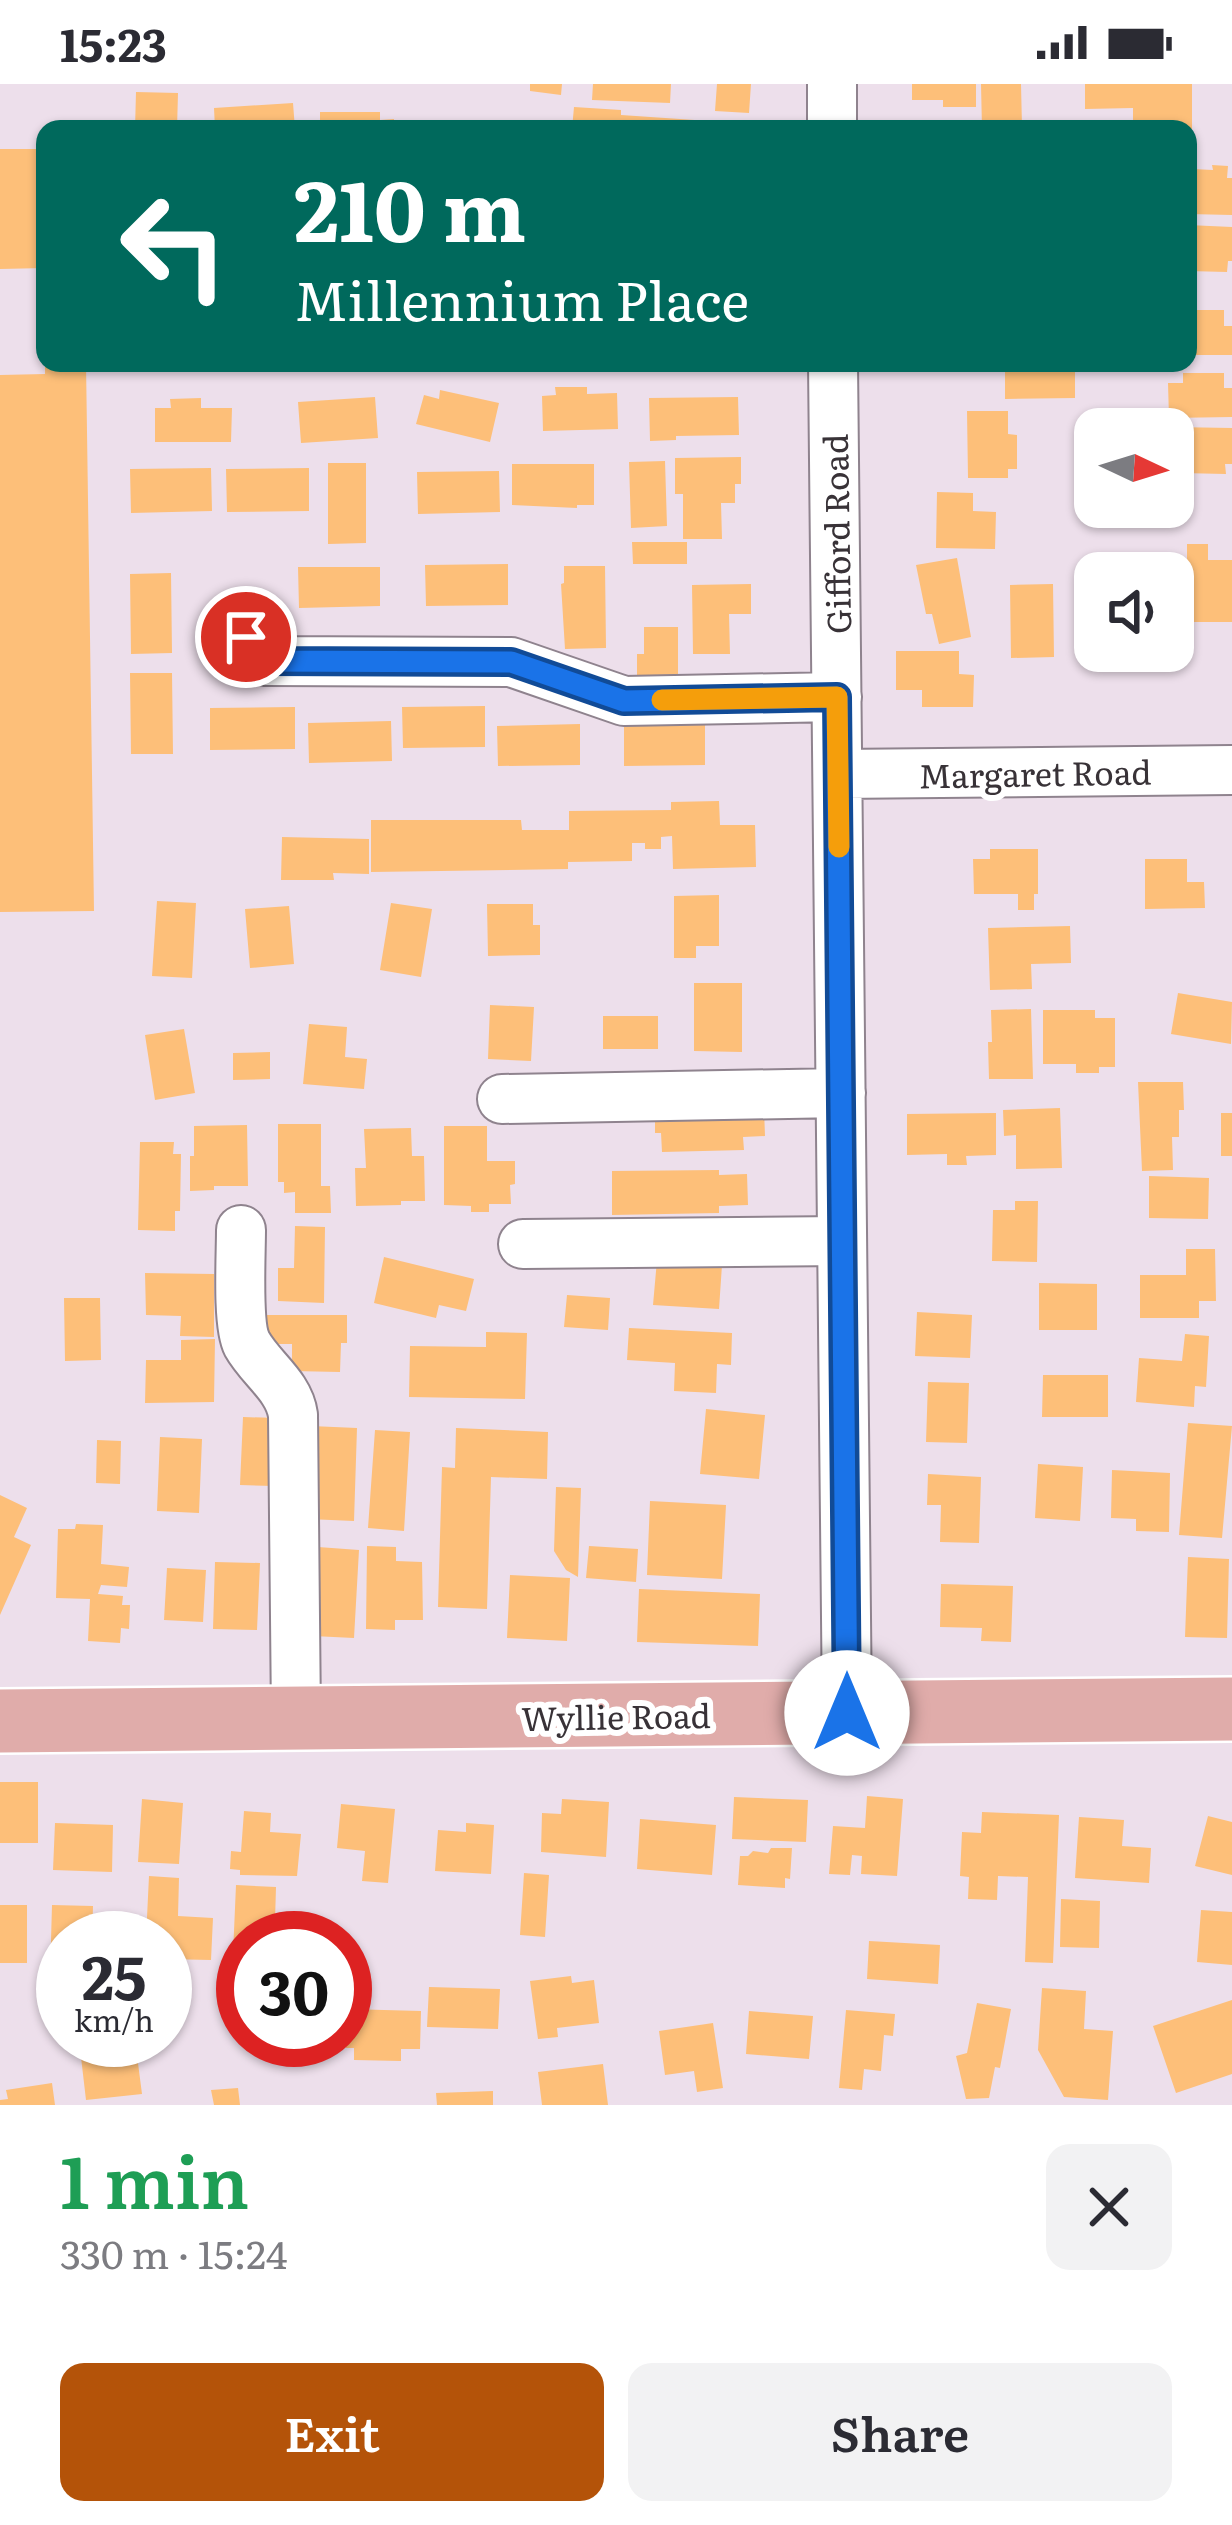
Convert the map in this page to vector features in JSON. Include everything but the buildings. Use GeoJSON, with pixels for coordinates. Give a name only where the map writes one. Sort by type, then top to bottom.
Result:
{"type":"FeatureCollection","features":[{"type":"Feature","properties":{"kind":"main road","name":"Wyllie Road"},"geometry":{"type":"LineString","coordinates":[[0,1721],[1232,1709]]}},
{"type":"Feature","properties":{"kind":"street"},"geometry":{"type":"LineString","coordinates":[[832,84],[832,120]]}},
{"type":"Feature","properties":{"kind":"street","name":"Gifford Road"},"geometry":{"type":"LineString","coordinates":[[833,372],[847,1713]]}},
{"type":"Feature","properties":{"kind":"street"},"geometry":{"type":"LineString","coordinates":[[246,637],[267,661],[511,662],[624,701],[837,697]]}},
{"type":"Feature","properties":{"kind":"street","name":"Margaret Road"},"geometry":{"type":"LineString","coordinates":[[838,774],[1232,770]]}},
{"type":"Feature","properties":{"kind":"street"},"geometry":{"type":"LineString","coordinates":[[502,1099],[841,1094]]}},
{"type":"Feature","properties":{"kind":"street"},"geometry":{"type":"LineString","coordinates":[[241,1230],[243,1333],[288,1396],[293,1415],[296,1718]]}},
{"type":"Feature","properties":{"kind":"street"},"geometry":{"type":"LineString","coordinates":[[523,1244],[842,1241]]}},
{"type":"Feature","properties":{"kind":"slow traffic"},"geometry":{"type":"LineString","coordinates":[[662,700],[837,697],[839,847]]}},
{"type":"Feature","properties":{"kind":"route"},"geometry":{"type":"LineString","coordinates":[[246,637],[267,661],[511,662],[624,701],[837,697],[847,1713]]}}]}
